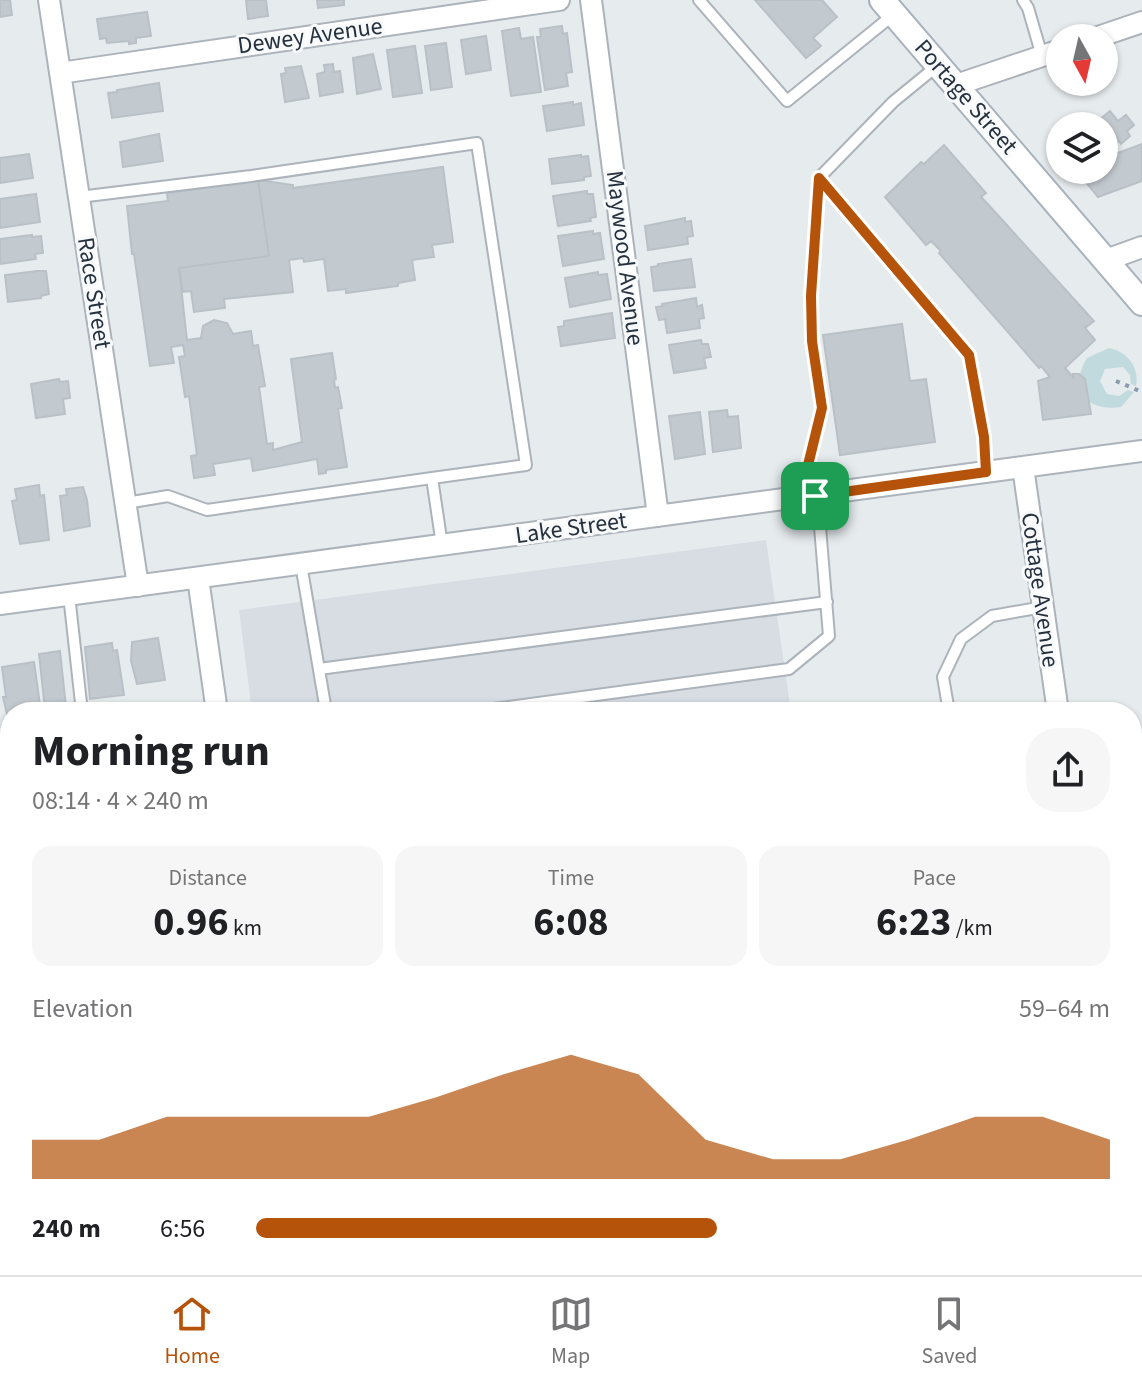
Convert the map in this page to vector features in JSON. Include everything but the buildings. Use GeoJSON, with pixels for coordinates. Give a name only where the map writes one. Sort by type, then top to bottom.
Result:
{"type":"FeatureCollection","features":[{"type":"Feature","properties":{"kind":"main road","name":"Portage Street"},"geometry":{"type":"LineString","coordinates":[[888,7],[1142,303]]}},
{"type":"Feature","properties":{"kind":"street","name":"Race Street"},"geometry":{"type":"LineString","coordinates":[[49,0],[138,586]]}},
{"type":"Feature","properties":{"kind":"street","name":"Dewey Avenue"},"geometry":{"type":"LineString","coordinates":[[60,73],[559,0]]}},
{"type":"Feature","properties":{"kind":"street","name":"Maywood Avenue"},"geometry":{"type":"LineString","coordinates":[[591,0],[658,516]]}},
{"type":"Feature","properties":{"kind":"street"},"geometry":{"type":"LineString","coordinates":[[1118,30],[1142,22]]}},
{"type":"Feature","properties":{"kind":"street"},"geometry":{"type":"LineString","coordinates":[[956,85],[1046,55]]}},
{"type":"Feature","properties":{"kind":"street"},"geometry":{"type":"LineString","coordinates":[[1106,260],[1142,247]]}},
{"type":"Feature","properties":{"kind":"street","name":"Lake Street"},"geometry":{"type":"LineString","coordinates":[[0,604],[1142,451]]}},
{"type":"Feature","properties":{"kind":"street","name":"Cottage Avenue"},"geometry":{"type":"LineString","coordinates":[[1023,467],[1057,702]]}},
{"type":"Feature","properties":{"kind":"street"},"geometry":{"type":"LineString","coordinates":[[198,578],[216,702]]}},
{"type":"Feature","properties":{"kind":"lane"},"geometry":{"type":"LineString","coordinates":[[699,0],[787,101],[888,7]]}},
{"type":"Feature","properties":{"kind":"lane"},"geometry":{"type":"LineString","coordinates":[[1023,0],[1046,43]]}},
{"type":"Feature","properties":{"kind":"lane"},"geometry":{"type":"LineString","coordinates":[[545,702],[789,669],[829,636],[815,496],[808,465],[822,408],[812,341],[811,296],[819,178],[893,102],[939,65]]}},
{"type":"Feature","properties":{"kind":"lane"},"geometry":{"type":"LineString","coordinates":[[79,197],[477,143],[526,465],[207,510],[168,496],[126,503]]}},
{"type":"Feature","properties":{"kind":"lane"},"geometry":{"type":"LineString","coordinates":[[819,178],[969,355],[984,437],[986,472]]}},
{"type":"Feature","properties":{"kind":"lane"},"geometry":{"type":"LineString","coordinates":[[432,478],[442,545]]}},
{"type":"Feature","properties":{"kind":"lane"},"geometry":{"type":"LineString","coordinates":[[301,564],[325,702]]}},
{"type":"Feature","properties":{"kind":"lane"},"geometry":{"type":"LineString","coordinates":[[69,595],[81,702]]}},
{"type":"Feature","properties":{"kind":"lane"},"geometry":{"type":"LineString","coordinates":[[319,669],[827,602]]}},
{"type":"Feature","properties":{"kind":"lane"},"geometry":{"type":"LineString","coordinates":[[947,702],[943,677],[961,639],[992,616],[1043,607]]}},
{"type":"Feature","properties":{"kind":"path"},"geometry":{"type":"LineString","coordinates":[[1116,381],[1142,392]]}},
{"type":"Feature","properties":{"kind":"shaded area"},"geometry":{"type":"Polygon","coordinates":[[[1109,348],[1127,357],[1136,373],[1136,386],[1131,384],[1130,375],[1123,367],[1105,369],[1100,381],[1107,394],[1119,396],[1128,390],[1134,392],[1121,407],[1098,406],[1084,396],[1080,388],[1079,379],[1087,358],[1109,348]]]}},
{"type":"Feature","properties":{"kind":"shaded area"},"geometry":{"type":"Polygon","coordinates":[[[766,540],[790,702],[251,702],[239,610],[766,540]]]}},
{"type":"Feature","properties":{"kind":"route"},"geometry":{"type":"LineString","coordinates":[[819,178],[969,355],[984,437],[986,472],[815,496],[808,465],[822,408],[812,341],[811,296],[819,178]]}}]}
